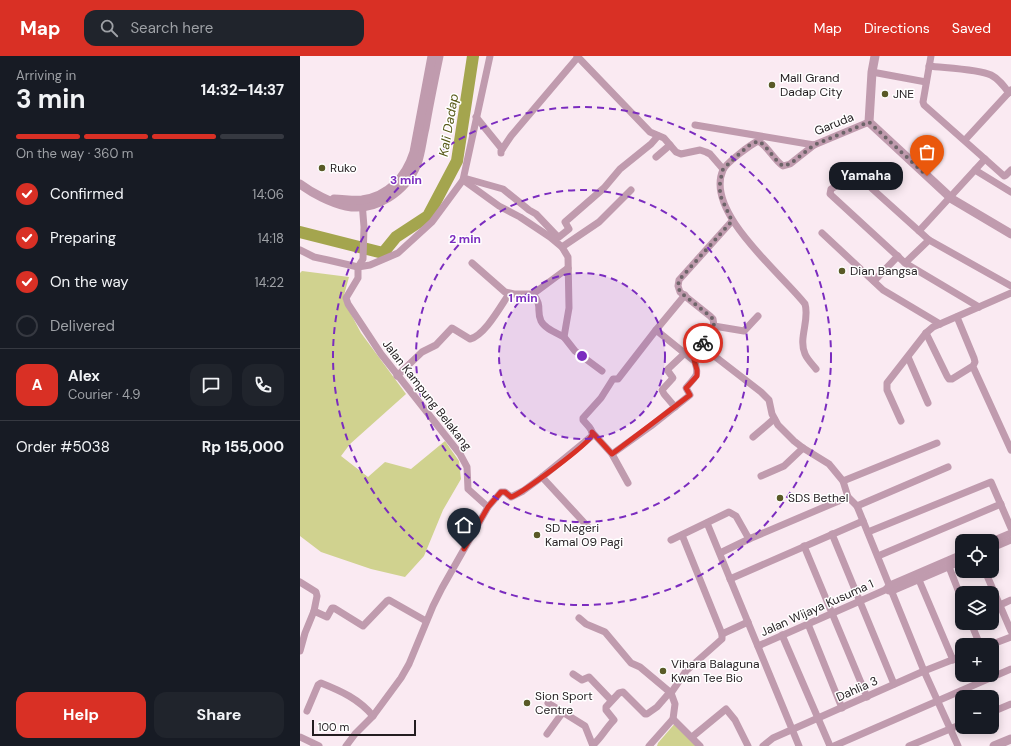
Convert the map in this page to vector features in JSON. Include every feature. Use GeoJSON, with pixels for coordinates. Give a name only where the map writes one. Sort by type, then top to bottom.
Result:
{"type":"FeatureCollection","features":[{"type":"Feature","properties":{"kind":"street"},"geometry":{"type":"LineString","coordinates":[[362,203],[387,191],[397,182],[408,168],[414,152],[432,56]]}},
{"type":"Feature","properties":{"kind":"street"},"geometry":{"type":"LineString","coordinates":[[300,184],[313,193],[325,198],[373,204],[390,197],[402,187],[413,171],[420,154],[439,56]]}},
{"type":"Feature","properties":{"kind":"street"},"geometry":{"type":"LineString","coordinates":[[300,250],[314,257],[358,267],[370,265],[398,253],[432,222],[464,179],[490,56]]}},
{"type":"Feature","properties":{"kind":"street"},"geometry":{"type":"LineString","coordinates":[[476,117],[502,151],[512,136],[577,56],[650,132],[664,138],[676,152],[681,154],[700,150],[710,154],[723,169]]}},
{"type":"Feature","properties":{"kind":"street","name":"Garuda"},"geometry":{"type":"LineString","coordinates":[[695,125],[814,145],[869,122],[872,72],[875,56]]}},
{"type":"Feature","properties":{"kind":"street"},"geometry":{"type":"LineString","coordinates":[[931,56],[923,102],[924,106],[1004,176],[1011,170]]}},
{"type":"Feature","properties":{"kind":"street"},"geometry":{"type":"LineString","coordinates":[[929,66],[982,72],[992,76],[1010,91],[964,140]]}},
{"type":"Feature","properties":{"kind":"street"},"geometry":{"type":"LineString","coordinates":[[872,72],[926,82]]}},
{"type":"Feature","properties":{"kind":"street"},"geometry":{"type":"LineString","coordinates":[[869,122],[950,197],[1011,234]]}},
{"type":"Feature","properties":{"kind":"street"},"geometry":{"type":"LineString","coordinates":[[464,179],[503,189],[536,214],[556,236],[559,237],[569,228],[566,222],[604,188],[620,169],[651,144],[658,136]]}},
{"type":"Feature","properties":{"kind":"street"},"geometry":{"type":"LineString","coordinates":[[814,145],[790,164],[783,166],[762,143],[758,141],[748,146],[723,169],[720,182],[720,195],[732,221],[755,249],[805,304],[807,311],[803,348],[805,356],[816,369]]}},
{"type":"Feature","properties":{"kind":"street"},"geometry":{"type":"LineString","coordinates":[[656,157],[670,145]]}},
{"type":"Feature","properties":{"kind":"street"},"geometry":{"type":"LineString","coordinates":[[919,231],[985,159]]}},
{"type":"Feature","properties":{"kind":"street"},"geometry":{"type":"LineString","coordinates":[[975,170],[1011,192]]}},
{"type":"Feature","properties":{"kind":"street"},"geometry":{"type":"LineString","coordinates":[[979,307],[906,263],[832,197],[830,194],[831,189],[856,176],[868,185],[928,240],[1011,286]]}},
{"type":"Feature","properties":{"kind":"street"},"geometry":{"type":"LineString","coordinates":[[464,179],[499,206],[520,217],[562,247],[568,257],[569,308],[564,337]]}},
{"type":"Feature","properties":{"kind":"street"},"geometry":{"type":"LineString","coordinates":[[562,247],[599,222],[632,190]]}},
{"type":"Feature","properties":{"kind":"street","name":"Jalan Kampung Belakang"},"geometry":{"type":"LineString","coordinates":[[362,203],[364,227],[363,259],[358,267],[358,278],[346,298],[348,304],[381,354],[460,454],[467,467],[468,489],[488,507]]}},
{"type":"Feature","properties":{"kind":"street"},"geometry":{"type":"LineString","coordinates":[[694,360],[704,348],[704,341],[714,326],[713,319],[680,292],[678,286],[679,280],[732,221]]}},
{"type":"Feature","properties":{"kind":"street"},"geometry":{"type":"LineString","coordinates":[[822,233],[886,292],[940,324]]}},
{"type":"Feature","properties":{"kind":"street"},"geometry":{"type":"LineString","coordinates":[[906,263],[928,240]]}},
{"type":"Feature","properties":{"kind":"street"},"geometry":{"type":"LineString","coordinates":[[874,281],[898,256]]}},
{"type":"Feature","properties":{"kind":"street"},"geometry":{"type":"LineString","coordinates":[[472,263],[509,294],[533,294],[568,268]]}},
{"type":"Feature","properties":{"kind":"street"},"geometry":{"type":"LineString","coordinates":[[398,376],[422,352],[436,345],[452,328],[470,339],[478,336],[484,330],[509,294]]}},
{"type":"Feature","properties":{"kind":"street"},"geometry":{"type":"LineString","coordinates":[[533,294],[538,302],[541,322],[545,327],[564,337],[575,351],[602,371]]}},
{"type":"Feature","properties":{"kind":"street"},"geometry":{"type":"LineString","coordinates":[[901,421],[887,386],[926,333],[931,328],[1010,295]]}},
{"type":"Feature","properties":{"kind":"street"},"geometry":{"type":"LineString","coordinates":[[628,483],[612,454],[592,432],[583,418],[600,398],[613,379],[618,378],[685,296]]}},
{"type":"Feature","properties":{"kind":"street"},"geometry":{"type":"LineString","coordinates":[[714,326],[744,331],[758,316]]}},
{"type":"Feature","properties":{"kind":"street"},"geometry":{"type":"LineString","coordinates":[[926,333],[949,379],[952,379],[973,366],[975,362],[957,317]]}},
{"type":"Feature","properties":{"kind":"street"},"geometry":{"type":"LineString","coordinates":[[612,454],[690,394],[686,388],[697,376],[694,360],[656,330]]}},
{"type":"Feature","properties":{"kind":"street"},"geometry":{"type":"LineString","coordinates":[[704,348],[761,392],[769,400],[774,419],[788,435],[803,448],[829,464],[843,482],[848,497],[857,506],[878,556],[889,589],[958,746]]}},
{"type":"Feature","properties":{"kind":"street"},"geometry":{"type":"LineString","coordinates":[[675,407],[662,390],[673,378],[668,369],[685,353]]}},
{"type":"Feature","properties":{"kind":"street"},"geometry":{"type":"LineString","coordinates":[[908,357],[928,403]]}},
{"type":"Feature","properties":{"kind":"street"},"geometry":{"type":"LineString","coordinates":[[974,369],[1011,450]]}},
{"type":"Feature","properties":{"kind":"street"},"geometry":{"type":"LineString","coordinates":[[753,437],[774,419]]}},
{"type":"Feature","properties":{"kind":"street"},"geometry":{"type":"LineString","coordinates":[[346,746],[355,734],[373,716],[401,678],[409,664],[426,621],[455,562],[480,523],[488,507],[501,492],[505,492],[512,497],[523,491],[592,436],[592,432]]}},
{"type":"Feature","properties":{"kind":"street"},"geometry":{"type":"LineString","coordinates":[[843,482],[937,443]]}},
{"type":"Feature","properties":{"kind":"street"},"geometry":{"type":"LineString","coordinates":[[761,476],[784,466],[803,448]]}},
{"type":"Feature","properties":{"kind":"street"},"geometry":{"type":"LineString","coordinates":[[857,506],[948,467]]}},
{"type":"Feature","properties":{"kind":"street"},"geometry":{"type":"LineString","coordinates":[[542,477],[590,529]]}},
{"type":"Feature","properties":{"kind":"street"},"geometry":{"type":"LineString","coordinates":[[868,532],[989,482],[992,483],[1011,528]]}},
{"type":"Feature","properties":{"kind":"street"},"geometry":{"type":"LineString","coordinates":[[720,553],[749,539],[848,497]]}},
{"type":"Feature","properties":{"kind":"street"},"geometry":{"type":"LineString","coordinates":[[878,556],[1001,504]]}},
{"type":"Feature","properties":{"kind":"street"},"geometry":{"type":"LineString","coordinates":[[671,540],[729,512],[736,516],[749,539]]}},
{"type":"Feature","properties":{"kind":"street"},"geometry":{"type":"LineString","coordinates":[[730,579],[863,521]]}},
{"type":"Feature","properties":{"kind":"street"},"geometry":{"type":"LineString","coordinates":[[707,523],[800,746]]}},
{"type":"Feature","properties":{"kind":"street"},"geometry":{"type":"LineString","coordinates":[[999,538],[1011,533]]}},
{"type":"Feature","properties":{"kind":"street"},"geometry":{"type":"LineString","coordinates":[[832,534],[894,684]]}},
{"type":"Feature","properties":{"kind":"street"},"geometry":{"type":"LineString","coordinates":[[548,703],[585,726],[593,746],[614,720],[606,708],[606,705],[611,700],[623,692],[645,714],[647,714],[657,707],[671,692],[686,671],[722,639],[722,634],[682,535]]}},
{"type":"Feature","properties":{"kind":"street"},"geometry":{"type":"LineString","coordinates":[[999,545],[1011,540]]}},
{"type":"Feature","properties":{"kind":"street"},"geometry":{"type":"LineString","coordinates":[[804,546],[867,697]]}},
{"type":"Feature","properties":{"kind":"street","name":"Jalan Wijaya Kusuma 1"},"geometry":{"type":"LineString","coordinates":[[758,646],[889,589],[955,557]]}},
{"type":"Feature","properties":{"kind":"street","name":"Jalan Wijaya Kusuma 1"},"geometry":{"type":"LineString","coordinates":[[889,589],[919,580],[955,564]]}},
{"type":"Feature","properties":{"kind":"street"},"geometry":{"type":"LineString","coordinates":[[949,567],[956,586]]}},
{"type":"Feature","properties":{"kind":"street"},"geometry":{"type":"LineString","coordinates":[[989,578],[1011,631]]}},
{"type":"Feature","properties":{"kind":"street"},"geometry":{"type":"LineString","coordinates":[[919,580],[953,660]]}},
{"type":"Feature","properties":{"kind":"street"},"geometry":{"type":"LineString","coordinates":[[300,582],[317,594],[314,611],[305,633],[300,651]]}},
{"type":"Feature","properties":{"kind":"street"},"geometry":{"type":"LineString","coordinates":[[314,611],[328,617],[332,608],[334,608],[363,626],[389,600],[426,621]]}},
{"type":"Feature","properties":{"kind":"street"},"geometry":{"type":"LineString","coordinates":[[1000,605],[1011,600]]}},
{"type":"Feature","properties":{"kind":"street"},"geometry":{"type":"LineString","coordinates":[[579,618],[586,624],[605,632],[631,663],[640,667],[671,692],[675,704],[673,719],[649,746]]}},
{"type":"Feature","properties":{"kind":"street"},"geometry":{"type":"LineString","coordinates":[[722,634],[748,622]]}},
{"type":"Feature","properties":{"kind":"street"},"geometry":{"type":"LineString","coordinates":[[808,624],[842,708]]}},
{"type":"Feature","properties":{"kind":"street"},"geometry":{"type":"LineString","coordinates":[[782,635],[830,746]]}},
{"type":"Feature","properties":{"kind":"street"},"geometry":{"type":"LineString","coordinates":[[999,642],[1011,637]]}},
{"type":"Feature","properties":{"kind":"street","name":"Dahlia 3"},"geometry":{"type":"LineString","coordinates":[[762,746],[773,738],[924,671],[953,660]]}},
{"type":"Feature","properties":{"kind":"street"},"geometry":{"type":"LineString","coordinates":[[834,746],[1011,669]]}},
{"type":"Feature","properties":{"kind":"street"},"geometry":{"type":"LineString","coordinates":[[573,674],[582,680],[589,677],[611,700]]}},
{"type":"Feature","properties":{"kind":"street"},"geometry":{"type":"LineString","coordinates":[[307,711],[318,684],[321,683],[350,696],[364,706],[373,716]]}},
{"type":"Feature","properties":{"kind":"street"},"geometry":{"type":"LineString","coordinates":[[999,709],[1011,704]]}},
{"type":"Feature","properties":{"kind":"street"},"geometry":{"type":"LineString","coordinates":[[692,737],[726,709],[735,720],[748,746]]}},
{"type":"Feature","properties":{"kind":"street"},"geometry":{"type":"LineString","coordinates":[[547,734],[563,712]]}},
{"type":"Feature","properties":{"kind":"street"},"geometry":{"type":"LineString","coordinates":[[673,719],[700,746]]}},
{"type":"Feature","properties":{"kind":"street"},"geometry":{"type":"LineString","coordinates":[[909,746],[955,727]]}},
{"type":"Feature","properties":{"kind":"street"},"geometry":{"type":"LineString","coordinates":[[300,737],[319,746]]}},
{"type":"Feature","properties":{"kind":"street"},"geometry":{"type":"LineString","coordinates":[[994,746],[1011,739]]}},
{"type":"Feature","properties":{"kind":"green space"},"geometry":{"type":"Polygon","coordinates":[[[302,271],[349,277],[343,299],[361,333],[406,394],[350,444],[341,456],[368,477],[385,462],[411,469],[445,441],[459,461],[461,479],[443,510],[424,556],[405,577],[371,569],[321,552],[300,536],[300,273],[302,271]]]}},
{"type":"Feature","properties":{"kind":"green space"},"geometry":{"type":"Polygon","coordinates":[[[677,721],[702,746],[657,746],[677,721]]]}},
{"type":"Feature","properties":{"kind":"waterway","name":"Kali Dadap"},"geometry":{"type":"LineString","coordinates":[[300,232],[383,253],[396,237],[428,216],[457,161],[473,56]]}},
{"type":"Feature","properties":{"kind":"way so far"},"geometry":{"type":"LineString","coordinates":[[703,343],[714,326],[713,319],[680,292],[678,286],[679,280],[732,221],[720,195],[721,176],[723,169],[748,146],[758,141],[762,143],[783,166],[790,164],[814,145],[869,122],[927,176]]}},
{"type":"Feature","properties":{"kind":"place","name":"Mall Grand Dadap City"},"geometry":{"type":"Point","coordinates":[772,85]}},
{"type":"Feature","properties":{"kind":"place","name":"JNE"},"geometry":{"type":"Point","coordinates":[885,94]}},
{"type":"Feature","properties":{"kind":"place","name":"Ruko"},"geometry":{"type":"Point","coordinates":[322,168]}},
{"type":"Feature","properties":{"kind":"place","name":"Yamaha"},"geometry":{"type":"Point","coordinates":[927,176]}},
{"type":"Feature","properties":{"kind":"place","name":"Dian Bangsa"},"geometry":{"type":"Point","coordinates":[842,271]}},
{"type":"Feature","properties":{"kind":"place","name":"SDS Bethel"},"geometry":{"type":"Point","coordinates":[780,498]}},
{"type":"Feature","properties":{"kind":"place","name":"SD Negeri Kamal 09 Pagi"},"geometry":{"type":"Point","coordinates":[537,535]}},
{"type":"Feature","properties":{"kind":"place","name":"Vihara Balaguna Kwan Tee Bio"},"geometry":{"type":"Point","coordinates":[663,671]}},
{"type":"Feature","properties":{"kind":"place","name":"Sion Sport Centre"},"geometry":{"type":"Point","coordinates":[527,703]}},
{"type":"Feature","properties":{"kind":"route"},"geometry":{"type":"LineString","coordinates":[[464,549],[488,507],[502,491],[512,497],[523,491],[577,450],[592,436],[592,432],[612,454],[690,395],[686,388],[697,376],[694,360],[704,348],[703,343]]}}]}
